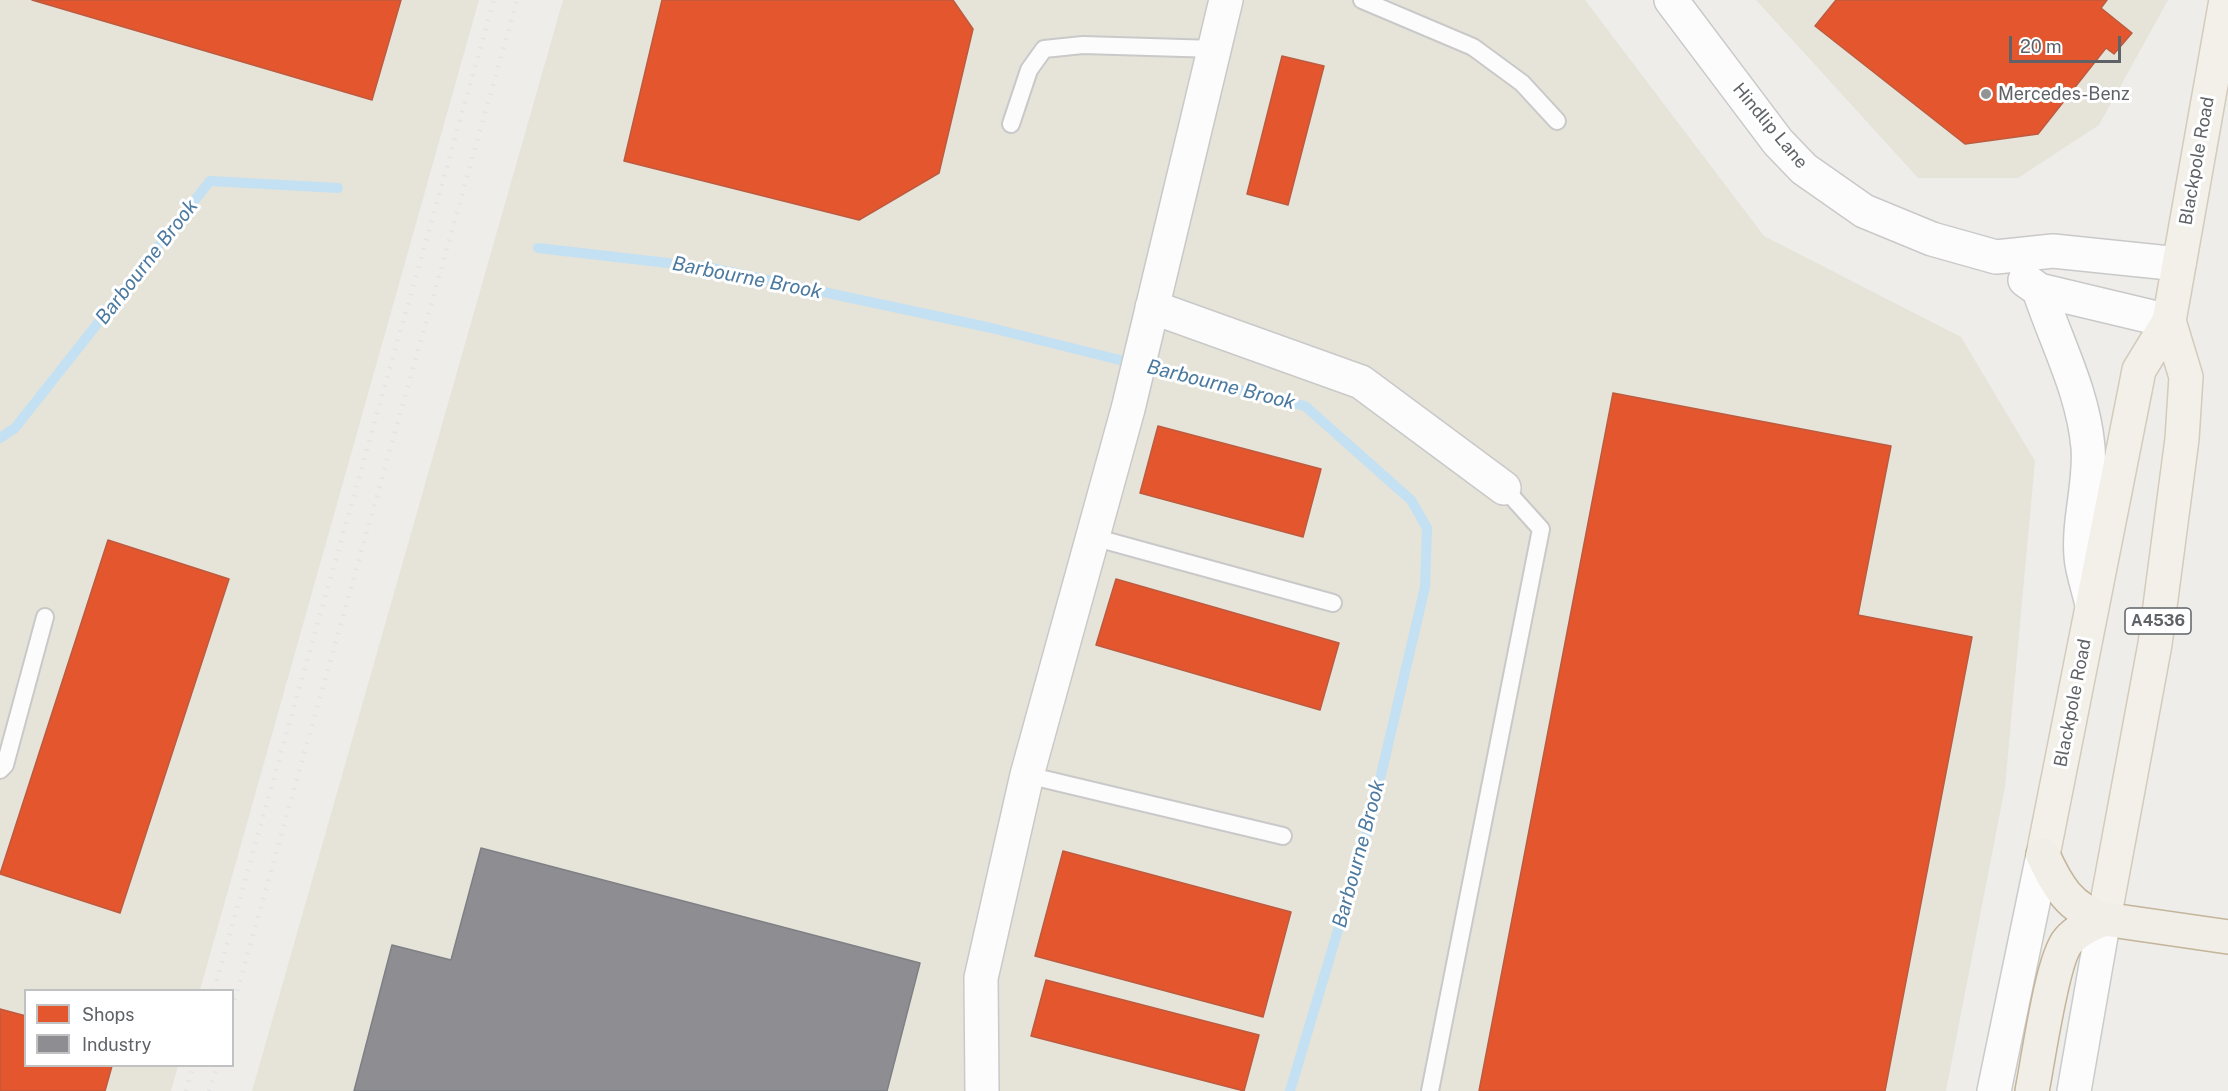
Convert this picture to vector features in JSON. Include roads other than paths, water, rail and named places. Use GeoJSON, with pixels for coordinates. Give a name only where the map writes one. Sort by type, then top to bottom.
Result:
{"type":"FeatureCollection","features":[{"type":"Feature","properties":{"kind":"highway"},"geometry":{"type":"LineString","coordinates":[[2043,855],[2057,886],[2071,903],[2087,914],[2104,919],[2228,937]]}},
{"type":"Feature","properties":{"kind":"highway"},"geometry":{"type":"LineString","coordinates":[[2032,1091],[2057,966],[2067,941],[2084,928],[2104,919]]}},
{"type":"Feature","properties":{"kind":"main road","name":"Blackpole Road"},"geometry":{"type":"LineString","coordinates":[[2043,855],[2139,370],[2169,321],[2226,0]]}},
{"type":"Feature","properties":{"kind":"main road","name":"Blackpole Road"},"geometry":{"type":"LineString","coordinates":[[2104,919],[2155,644],[2182,439],[2186,377],[2169,321]]}},
{"type":"Feature","properties":{"kind":"street"},"geometry":{"type":"LineString","coordinates":[[982,1091],[981,978],[1027,775],[1128,409],[1226,0]]}},
{"type":"Feature","properties":{"kind":"street","name":"Hindlip Lane"},"geometry":{"type":"LineString","coordinates":[[1671,0],[1778,142],[1804,169],[1864,211],[1932,239],[1996,257],[2053,251],[2179,264]]}},
{"type":"Feature","properties":{"kind":"street","name":"Hindlip Lane"},"geometry":{"type":"LineString","coordinates":[[1996,257],[2039,290],[2169,321]]}},
{"type":"Feature","properties":{"kind":"street"},"geometry":{"type":"LineString","coordinates":[[2039,290],[2055,338],[2077,389],[2084,417],[2088,449],[2081,557],[2092,605]]}},
{"type":"Feature","properties":{"kind":"street"},"geometry":{"type":"LineString","coordinates":[[1152,307],[1361,382],[1504,488]]}},
{"type":"Feature","properties":{"kind":"street","name":"Blackpole Road"},"geometry":{"type":"LineString","coordinates":[[1994,1091],[2043,855]]}},
{"type":"Feature","properties":{"kind":"street","name":"Blackpole Road"},"geometry":{"type":"LineString","coordinates":[[2074,1091],[2104,919]]}},
{"type":"Feature","properties":{"kind":"lane"},"geometry":{"type":"LineString","coordinates":[[1362,0],[1473,47],[1522,83],[1557,121]]}},
{"type":"Feature","properties":{"kind":"lane"},"geometry":{"type":"LineString","coordinates":[[1011,124],[1029,70],[1044,49],[1122,45],[1216,49]]}},
{"type":"Feature","properties":{"kind":"lane"},"geometry":{"type":"LineString","coordinates":[[1430,1091],[1541,529],[1504,488]]}},
{"type":"Feature","properties":{"kind":"lane"},"geometry":{"type":"LineString","coordinates":[[1093,537],[1333,603]]}},
{"type":"Feature","properties":{"kind":"lane"},"geometry":{"type":"LineString","coordinates":[[0,770],[4,765],[45,617]]}},
{"type":"Feature","properties":{"kind":"lane"},"geometry":{"type":"LineString","coordinates":[[1027,775],[1283,837]]}},
{"type":"Feature","properties":{"kind":"waterway","name":"Barbourne Brook"},"geometry":{"type":"LineString","coordinates":[[0,438],[15,428],[210,181],[338,188]]}},
{"type":"Feature","properties":{"kind":"waterway","name":"Barbourne Brook"},"geometry":{"type":"LineString","coordinates":[[538,248],[711,268],[987,327],[1305,406],[1411,500],[1427,528],[1425,587],[1369,826],[1290,1091]]}},
{"type":"Feature","properties":{"kind":"railway"},"geometry":{"type":"LineString","coordinates":[[214,989],[494,0]]}},
{"type":"Feature","properties":{"kind":"railway"},"geometry":{"type":"LineString","coordinates":[[234,1002],[517,0]]}},
{"type":"Feature","properties":{"kind":"railway"},"geometry":{"type":"LineString","coordinates":[[186,1091],[193,1067]]}},
{"type":"Feature","properties":{"kind":"railway"},"geometry":{"type":"LineString","coordinates":[[209,1091],[217,1067]]}},
{"type":"Feature","properties":{"kind":"place","name":"Mercedes-Benz"},"geometry":{"type":"Point","coordinates":[1986,94]}}]}
